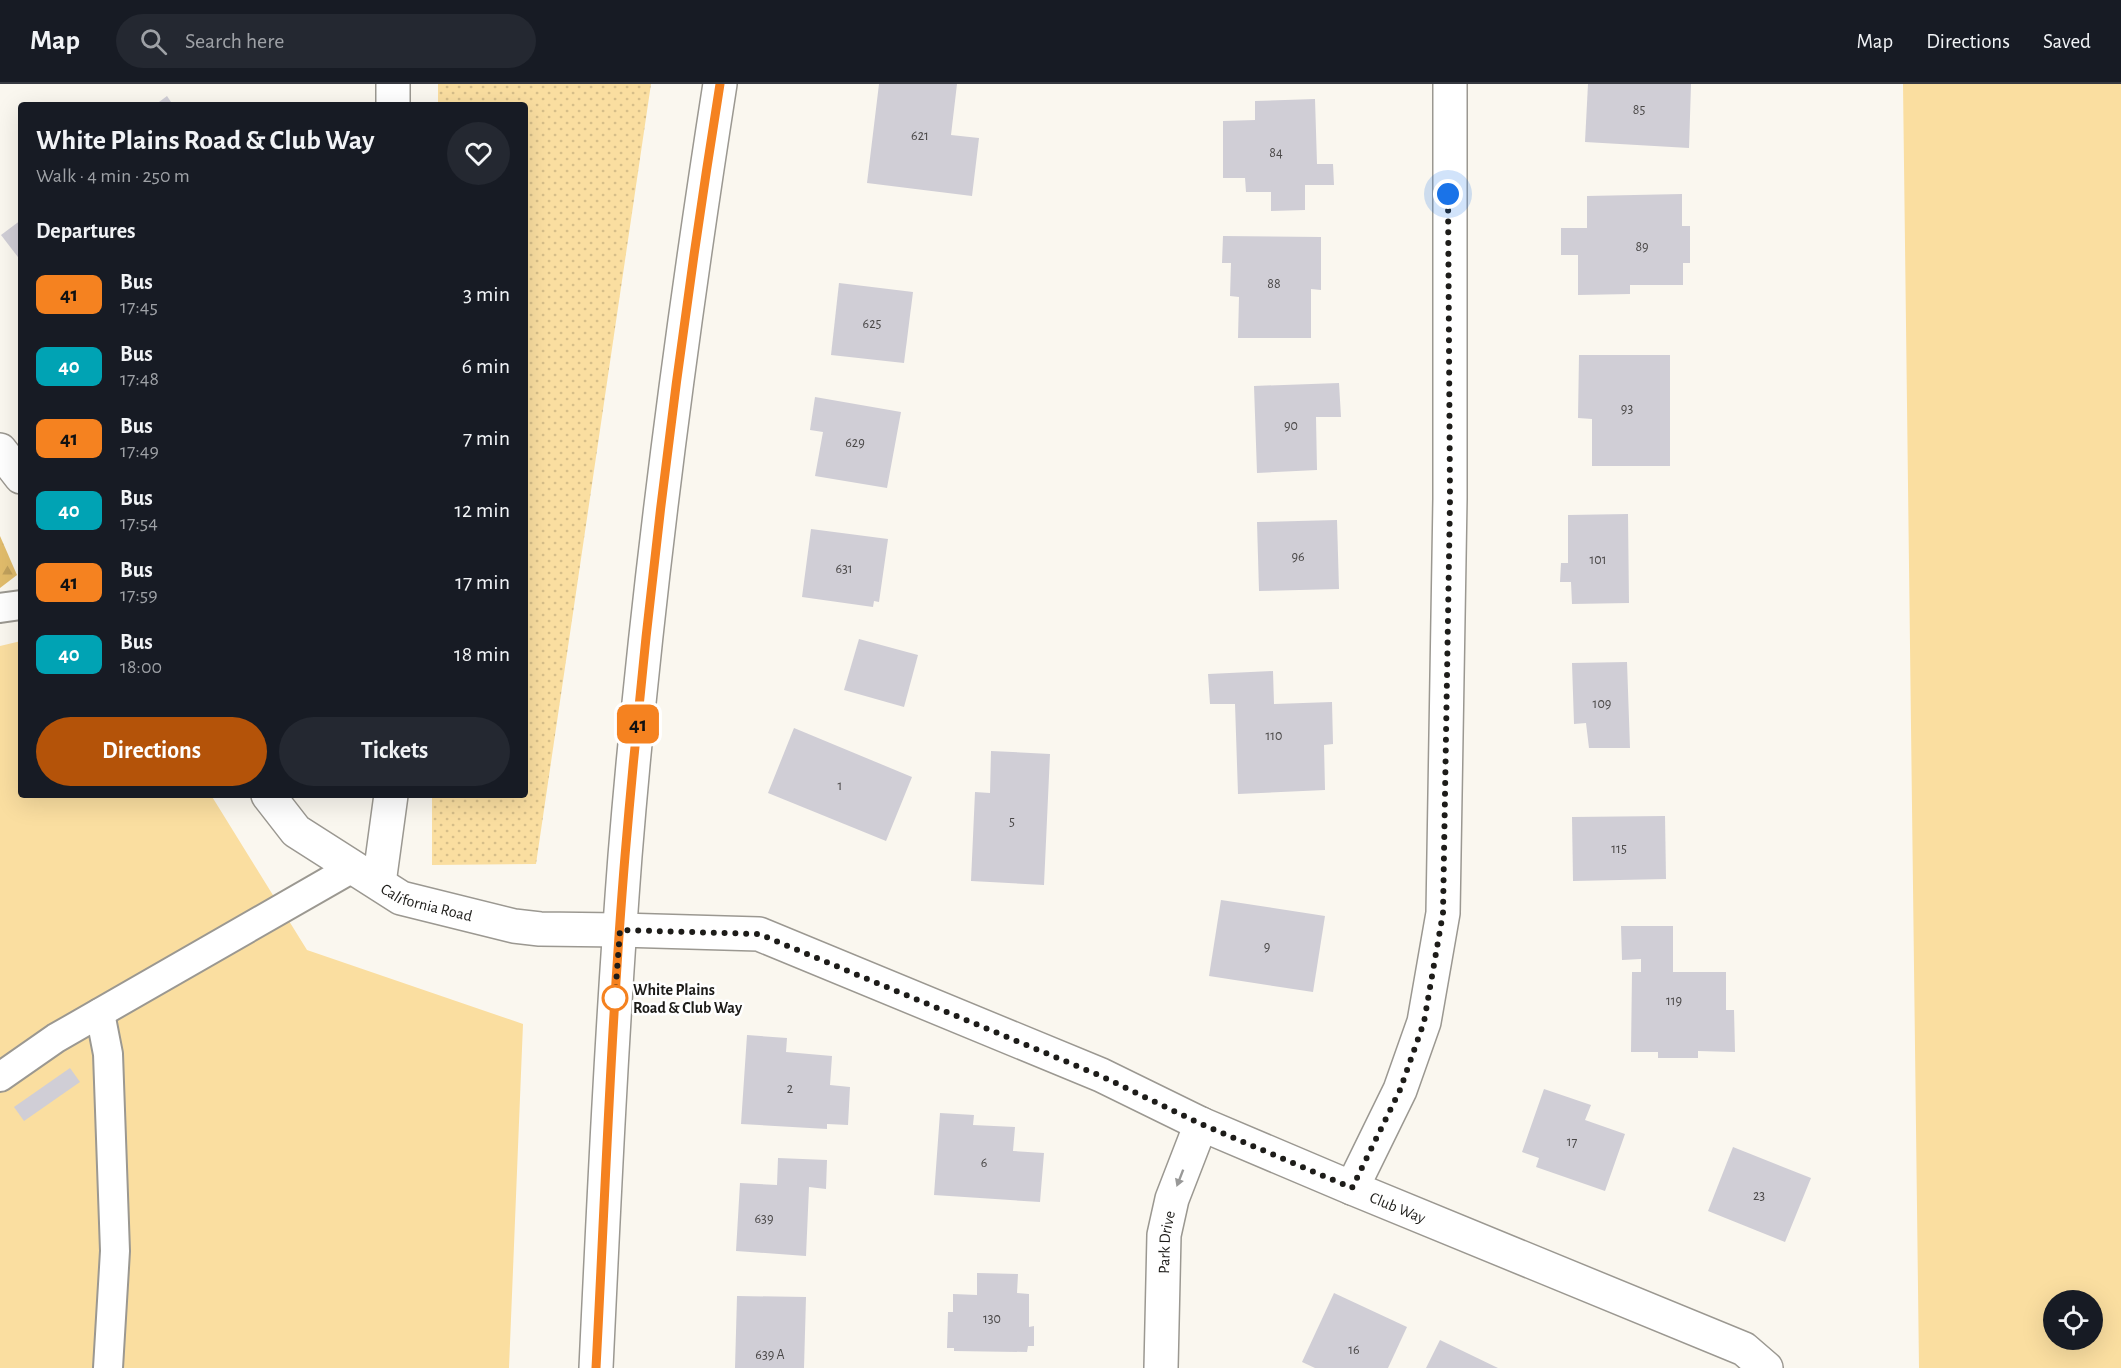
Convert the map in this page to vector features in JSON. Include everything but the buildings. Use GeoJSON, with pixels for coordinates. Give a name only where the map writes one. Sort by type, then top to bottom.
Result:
{"type":"FeatureCollection","features":[{"type":"Feature","properties":{"kind":"street"},"geometry":{"type":"LineString","coordinates":[[393,84],[393,102]]}},
{"type":"Feature","properties":{"kind":"street"},"geometry":{"type":"LineString","coordinates":[[596,1368],[620,930],[629,816],[661,499],[720,84]]}},
{"type":"Feature","properties":{"kind":"street"},"geometry":{"type":"LineString","coordinates":[[1352,1188],[1400,1090],[1424,1022],[1443,913],[1450,499],[1450,84]]}},
{"type":"Feature","properties":{"kind":"street"},"geometry":{"type":"LineString","coordinates":[[0,450],[18,473]]}},
{"type":"Feature","properties":{"kind":"street","name":"California Road"},"geometry":{"type":"LineString","coordinates":[[270,798],[296,831],[401,898],[514,926],[540,929],[620,930]]}},
{"type":"Feature","properties":{"kind":"street"},"geometry":{"type":"LineString","coordinates":[[366,875],[390,798]]}},
{"type":"Feature","properties":{"kind":"street","name":"Club Way"},"geometry":{"type":"LineString","coordinates":[[620,930],[759,934],[1101,1076],[1201,1124],[1352,1188],[1744,1349],[1766,1368]]}},
{"type":"Feature","properties":{"kind":"street","name":"Park Drive"},"geometry":{"type":"LineString","coordinates":[[1161,1368],[1164,1234],[1172,1198],[1201,1124]]}},
{"type":"Feature","properties":{"kind":"lane"},"geometry":{"type":"LineString","coordinates":[[0,608],[18,605]]}},
{"type":"Feature","properties":{"kind":"lane"},"geometry":{"type":"LineString","coordinates":[[0,1077],[56,1038],[99,1013],[366,875]]}},
{"type":"Feature","properties":{"kind":"lane"},"geometry":{"type":"LineString","coordinates":[[99,1013],[108,1054],[115,1251],[108,1368]]}},
{"type":"Feature","properties":{"kind":"shaded area"},"geometry":{"type":"Polygon","coordinates":[[[438,84],[651,84],[536,864],[432,865],[432,798],[528,798],[528,102],[438,102],[438,84]]]}},
{"type":"Feature","properties":{"kind":"shaded area"},"geometry":{"type":"Polygon","coordinates":[[[1903,84],[2121,84],[2121,1368],[1919,1368],[1903,84]]]}},
{"type":"Feature","properties":{"kind":"shaded area"},"geometry":{"type":"Polygon","coordinates":[[[18,642],[18,798],[213,798],[307,950],[523,1024],[509,1368],[0,1368],[0,646],[18,642]]]}},
{"type":"Feature","properties":{"kind":"green space"},"geometry":{"type":"Polygon","coordinates":[[[0,536],[17,575],[0,588],[0,536]]]}},
{"type":"Feature","properties":{"kind":"bus line","name":"41"},"geometry":{"type":"LineString","coordinates":[[596,1368],[611,1052],[629,816],[661,499],[720,84]]}},
{"type":"Feature","properties":{"kind":"place","name":"White Plains Road & Club Way"},"geometry":{"type":"Point","coordinates":[615,998]}},
{"type":"Feature","properties":{"kind":"route"},"geometry":{"type":"LineString","coordinates":[[615,998],[620,930],[759,934],[1101,1076],[1201,1124],[1352,1188],[1400,1090],[1424,1022],[1443,913],[1450,499],[1448,194]]}}]}
